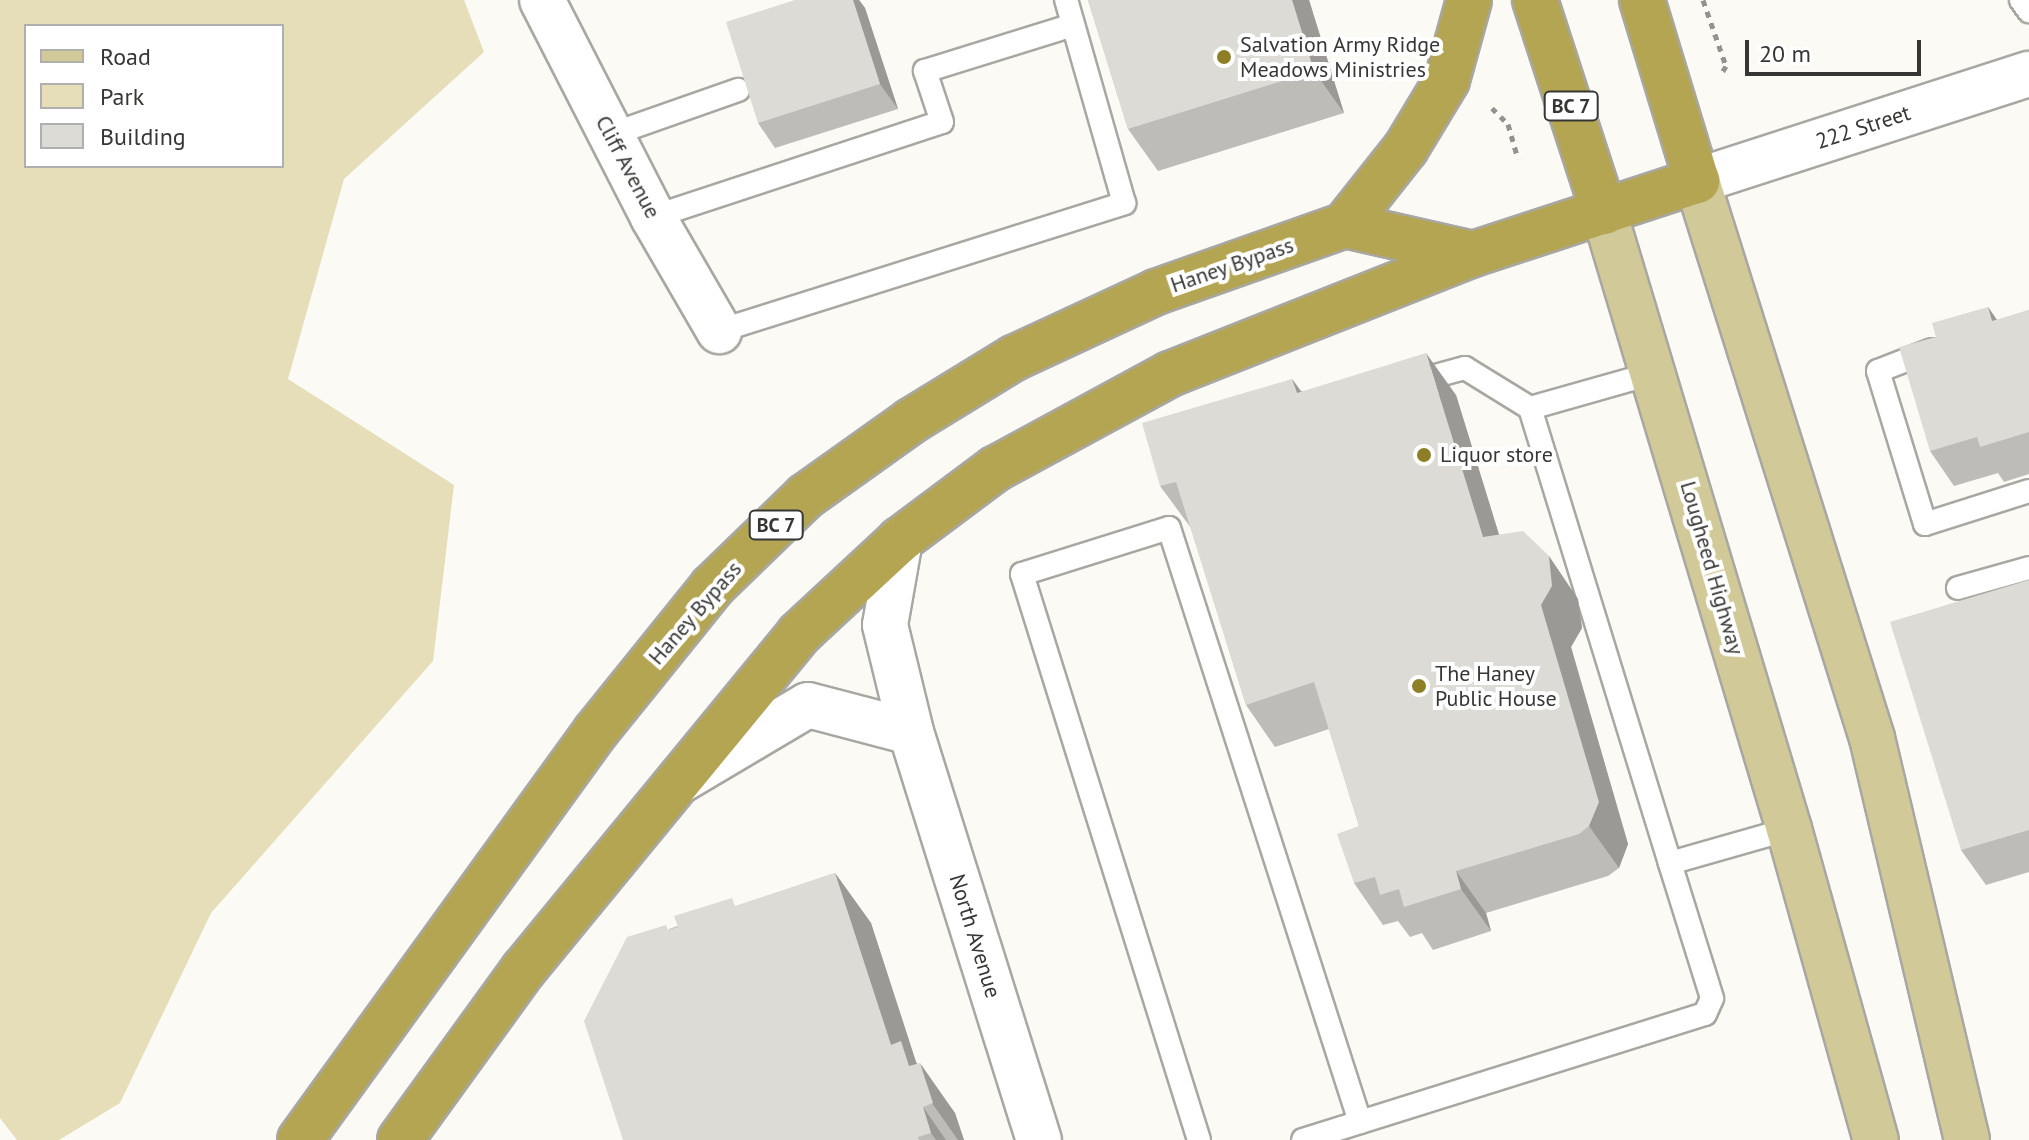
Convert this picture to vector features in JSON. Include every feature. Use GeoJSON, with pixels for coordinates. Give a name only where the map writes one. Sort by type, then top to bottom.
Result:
{"type":"FeatureCollection","features":[{"type":"Feature","properties":{"kind":"highway"},"geometry":{"type":"LineString","coordinates":[[1469,0],[1447,80],[1406,148],[1345,225],[1473,254]]}},
{"type":"Feature","properties":{"kind":"highway","name":"Lougheed Highway"},"geometry":{"type":"LineString","coordinates":[[1535,0],[1604,212]]}},
{"type":"Feature","properties":{"kind":"highway"},"geometry":{"type":"LineString","coordinates":[[400,1140],[524,969],[671,785],[799,634],[900,540],[995,469],[1170,374],[1473,254],[1697,181],[1642,0]]}},
{"type":"Feature","properties":{"kind":"highway","name":"Haney Bypass"},"geometry":{"type":"LineString","coordinates":[[300,1140],[596,731],[712,587],[806,496],[911,421],[1014,358],[1156,292],[1345,225]]}},
{"type":"Feature","properties":{"kind":"main road"},"geometry":{"type":"LineString","coordinates":[[1697,181],[1872,738],[1967,1140]]}},
{"type":"Feature","properties":{"kind":"main road","name":"Lougheed Highway"},"geometry":{"type":"LineString","coordinates":[[1604,212],[1789,829],[1874,1139]]}},
{"type":"Feature","properties":{"kind":"street","name":"Cliff Avenue"},"geometry":{"type":"LineString","coordinates":[[542,0],[653,217],[719,331]]}},
{"type":"Feature","properties":{"kind":"street","name":"222 Street"},"geometry":{"type":"LineString","coordinates":[[1697,181],[2029,74]]}},
{"type":"Feature","properties":{"kind":"street","name":"North Avenue"},"geometry":{"type":"LineString","coordinates":[[900,540],[885,625],[911,732],[1039,1140]]}},
{"type":"Feature","properties":{"kind":"street"},"geometry":{"type":"LineString","coordinates":[[671,785],[808,705],[911,732]]}},
{"type":"Feature","properties":{"kind":"lane"},"geometry":{"type":"LineString","coordinates":[[719,331],[1124,203],[1066,0]]}},
{"type":"Feature","properties":{"kind":"lane"},"geometry":{"type":"LineString","coordinates":[[2021,0],[2029,11]]}},
{"type":"Feature","properties":{"kind":"lane"},"geometry":{"type":"LineString","coordinates":[[653,217],[942,122],[925,71],[1073,25]]}},
{"type":"Feature","properties":{"kind":"lane"},"geometry":{"type":"LineString","coordinates":[[610,135],[738,90]]}},
{"type":"Feature","properties":{"kind":"lane"},"geometry":{"type":"LineString","coordinates":[[1959,342],[1878,371],[1925,524],[2029,491]]}},
{"type":"Feature","properties":{"kind":"lane"},"geometry":{"type":"LineString","coordinates":[[1303,1140],[1705,1014],[1712,998],[1530,408],[1465,368],[1384,391]]}},
{"type":"Feature","properties":{"kind":"lane"},"geometry":{"type":"LineString","coordinates":[[1530,408],[1654,373]]}},
{"type":"Feature","properties":{"kind":"lane"},"geometry":{"type":"LineString","coordinates":[[1199,1140],[1022,574],[1169,528],[1360,1122]]}},
{"type":"Feature","properties":{"kind":"lane"},"geometry":{"type":"LineString","coordinates":[[1958,588],[2029,568]]}},
{"type":"Feature","properties":{"kind":"lane"},"geometry":{"type":"LineString","coordinates":[[1670,863],[1789,829]]}},
{"type":"Feature","properties":{"kind":"path"},"geometry":{"type":"LineString","coordinates":[[1703,0],[1726,66],[1719,79]]}},
{"type":"Feature","properties":{"kind":"path"},"geometry":{"type":"LineString","coordinates":[[1490,105],[1508,124],[1518,159]]}},
{"type":"Feature","properties":{"kind":"green space"},"geometry":{"type":"Polygon","coordinates":[[[0,0],[464,0],[484,52],[344,179],[288,379],[454,485],[433,661],[211,913],[120,1103],[59,1140],[17,1140],[0,1118],[0,0]]]}},
{"type":"Feature","properties":{"kind":"building"},"geometry":{"type":"Polygon","coordinates":[[[795,0],[853,0],[880,84],[758,123],[726,22],[795,0]]]}},
{"type":"Feature","properties":{"kind":"building","name":"Salvation Army Ridge Meadows Ministries"},"geometry":{"type":"Polygon","coordinates":[[[1088,0],[1292,0],[1314,71],[1128,129],[1088,0]]]}},
{"type":"Feature","properties":{"kind":"building"},"geometry":{"type":"Polygon","coordinates":[[[1988,307],[1992,321],[2029,310],[2029,432],[1980,447],[1977,437],[1930,451],[1899,347],[1936,337],[1932,323],[1988,307]]]}},
{"type":"Feature","properties":{"kind":"building","name":"The Haney Public House"},"geometry":{"type":"Polygon","coordinates":[[[1426,353],[1483,537],[1523,531],[1549,556],[1552,586],[1541,605],[1599,802],[1589,826],[1579,834],[1456,871],[1461,889],[1404,907],[1399,889],[1380,895],[1375,877],[1354,883],[1337,834],[1359,826],[1314,682],[1246,705],[1176,482],[1160,486],[1142,423],[1292,379],[1297,393],[1426,353]]]}},
{"type":"Feature","properties":{"kind":"building"},"geometry":{"type":"Polygon","coordinates":[[[2029,580],[2029,830],[1961,850],[1890,622],[2029,580]]]}},
{"type":"Feature","properties":{"kind":"building"},"geometry":{"type":"Polygon","coordinates":[[[835,873],[891,1045],[901,1041],[909,1066],[920,1063],[933,1103],[923,1107],[931,1133],[918,1137],[919,1140],[623,1140],[584,1021],[627,937],[666,925],[668,930],[678,927],[674,916],[732,898],[735,906],[835,873]]]}},
{"type":"Feature","properties":{"kind":"place","name":"Salvation Army Ridge Meadows Ministries"},"geometry":{"type":"Point","coordinates":[1224,57]}},
{"type":"Feature","properties":{"kind":"place","name":"Liquor store"},"geometry":{"type":"Point","coordinates":[1424,455]}},
{"type":"Feature","properties":{"kind":"place","name":"The Haney Public House"},"geometry":{"type":"Point","coordinates":[1419,686]}}]}
